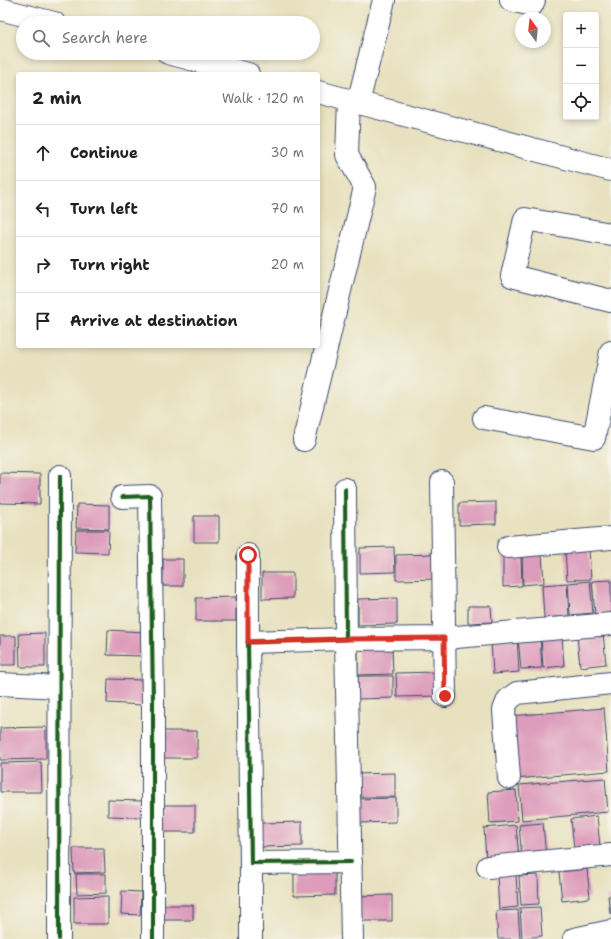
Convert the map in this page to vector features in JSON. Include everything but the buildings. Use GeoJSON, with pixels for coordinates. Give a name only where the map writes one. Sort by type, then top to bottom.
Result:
{"type":"FeatureCollection","features":[{"type":"Feature","properties":{"kind":"street"},"geometry":{"type":"LineString","coordinates":[[304,440],[365,187],[347,155],[353,102],[384,0]]}},
{"type":"Feature","properties":{"kind":"street"},"geometry":{"type":"LineString","coordinates":[[511,0],[532,5],[534,0]]}},
{"type":"Feature","properties":{"kind":"street"},"geometry":{"type":"LineString","coordinates":[[7,7],[33,16]]}},
{"type":"Feature","properties":{"kind":"street"},"geometry":{"type":"LineString","coordinates":[[195,60],[240,72]]}},
{"type":"Feature","properties":{"kind":"street"},"geometry":{"type":"LineString","coordinates":[[320,93],[611,170]]}},
{"type":"Feature","properties":{"kind":"street"},"geometry":{"type":"LineString","coordinates":[[611,234],[525,219],[512,276],[611,301]]}},
{"type":"Feature","properties":{"kind":"street"},"geometry":{"type":"LineString","coordinates":[[484,418],[594,438],[611,352]]}},
{"type":"Feature","properties":{"kind":"street"},"geometry":{"type":"LineString","coordinates":[[59,939],[60,476]]}},
{"type":"Feature","properties":{"kind":"street"},"geometry":{"type":"LineString","coordinates":[[442,482],[445,696]]}},
{"type":"Feature","properties":{"kind":"street"},"geometry":{"type":"LineString","coordinates":[[345,489],[346,639],[352,939]]}},
{"type":"Feature","properties":{"kind":"street"},"geometry":{"type":"LineString","coordinates":[[122,497],[150,496],[153,701],[153,939]]}},
{"type":"Feature","properties":{"kind":"street"},"geometry":{"type":"LineString","coordinates":[[508,547],[611,538]]}},
{"type":"Feature","properties":{"kind":"street"},"geometry":{"type":"LineString","coordinates":[[248,555],[251,939]]}},
{"type":"Feature","properties":{"kind":"street"},"geometry":{"type":"LineString","coordinates":[[248,642],[444,638],[611,624]]}},
{"type":"Feature","properties":{"kind":"street"},"geometry":{"type":"LineString","coordinates":[[509,778],[504,710],[508,700],[517,693],[611,683]]}},
{"type":"Feature","properties":{"kind":"street"},"geometry":{"type":"LineString","coordinates":[[0,684],[60,687]]}},
{"type":"Feature","properties":{"kind":"street"},"geometry":{"type":"LineString","coordinates":[[488,867],[611,856]]}},
{"type":"Feature","properties":{"kind":"street"},"geometry":{"type":"LineString","coordinates":[[251,864],[351,862]]}},
{"type":"Feature","properties":{"kind":"street"},"geometry":{"type":"LineString","coordinates":[[574,939],[611,931]]}},
{"type":"Feature","properties":{"kind":"cycle path"},"geometry":{"type":"LineString","coordinates":[[59,939],[60,476]]}},
{"type":"Feature","properties":{"kind":"cycle path"},"geometry":{"type":"LineString","coordinates":[[345,489],[346,639],[248,642],[251,863],[351,862]]}},
{"type":"Feature","properties":{"kind":"cycle path"},"geometry":{"type":"LineString","coordinates":[[122,497],[150,496],[153,701],[153,939]]}},
{"type":"Feature","properties":{"kind":"route"},"geometry":{"type":"LineString","coordinates":[[248,555],[248,642],[444,638],[445,696]]}}]}
